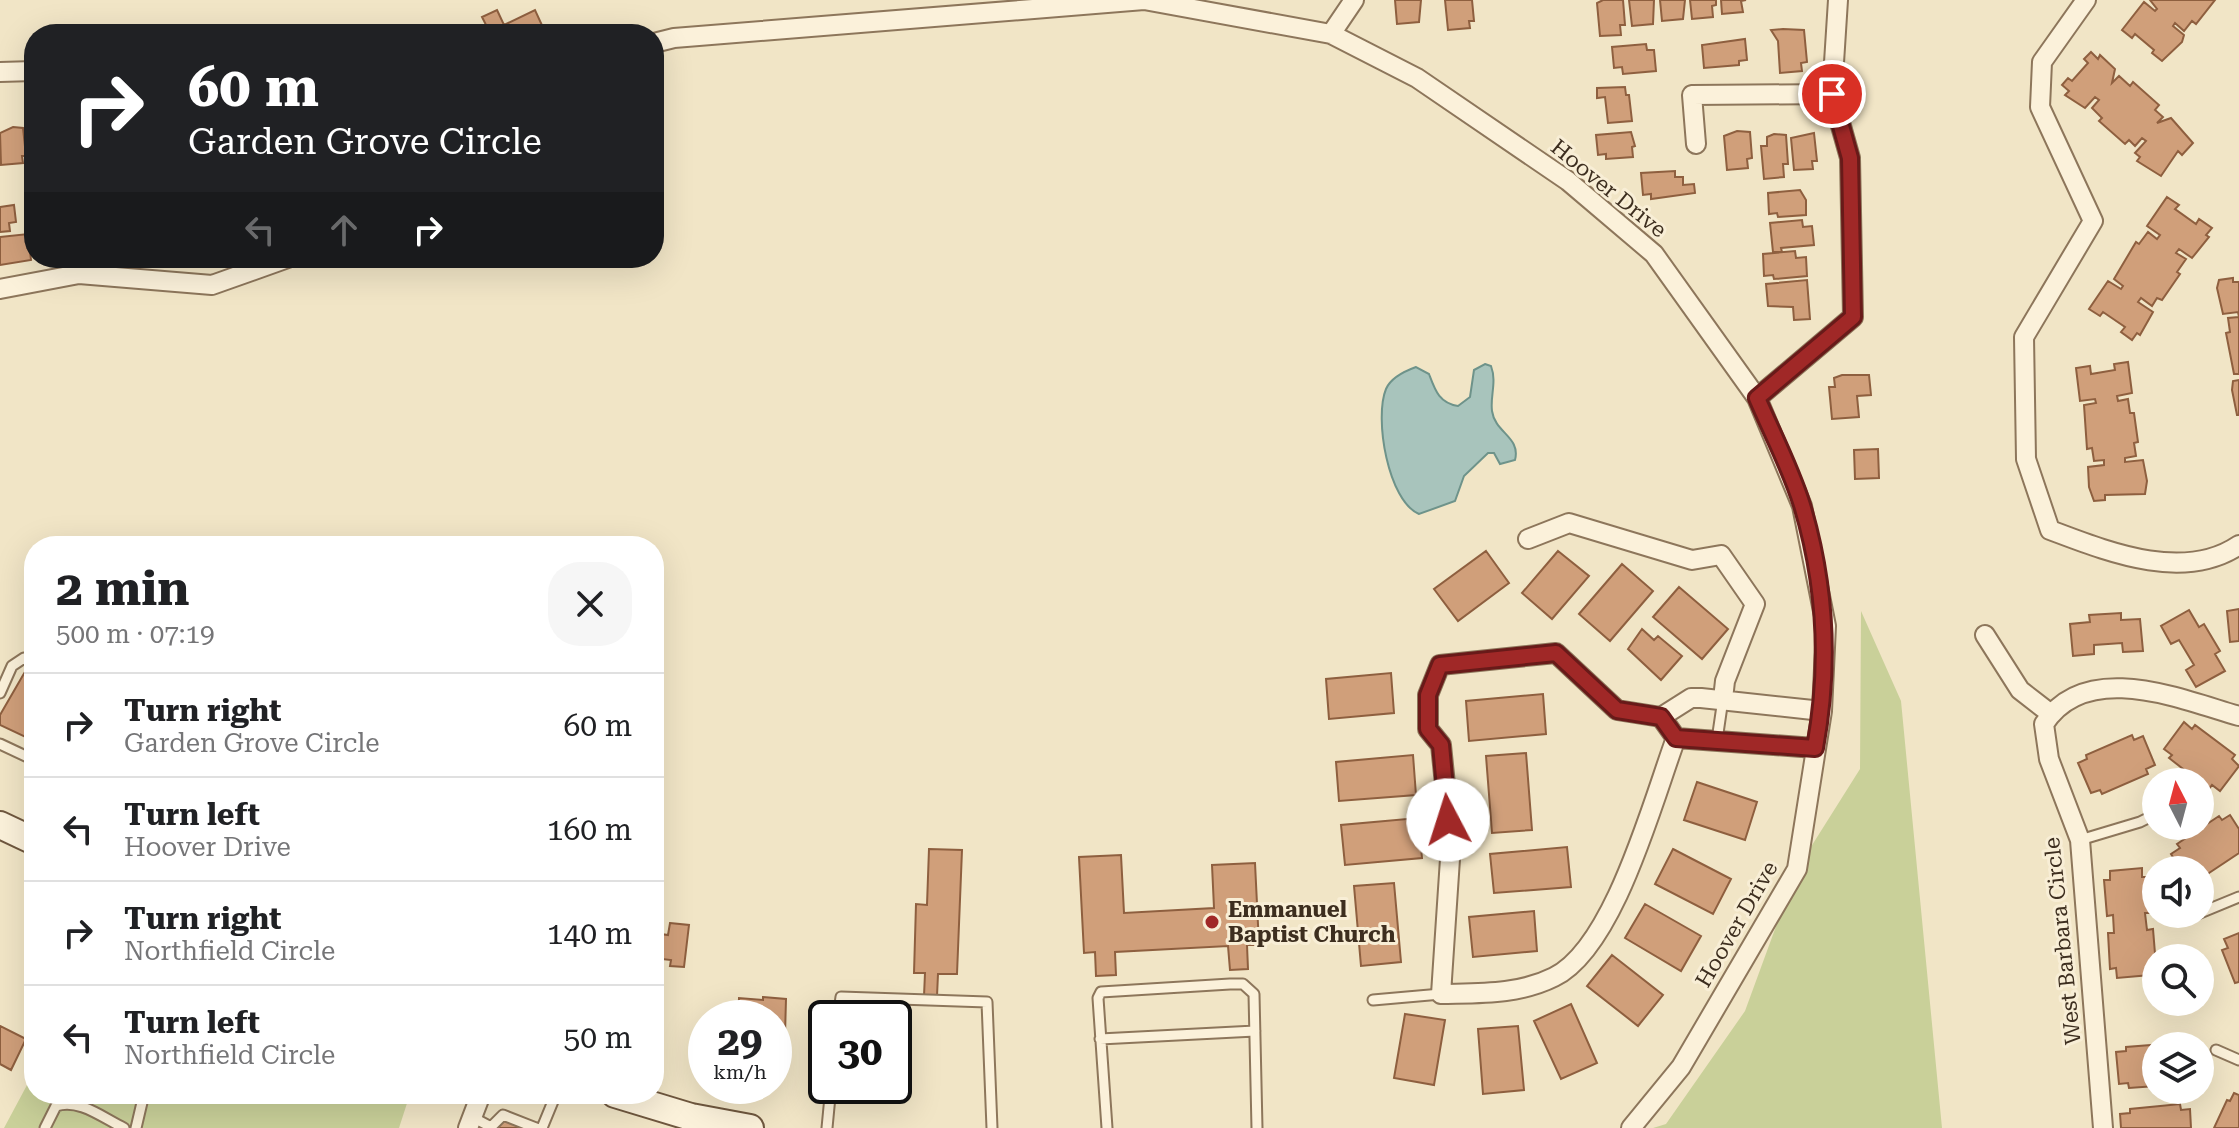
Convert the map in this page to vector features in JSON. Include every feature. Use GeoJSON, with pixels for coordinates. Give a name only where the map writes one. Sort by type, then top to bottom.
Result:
{"type":"FeatureCollection","features":[{"type":"Feature","properties":{"kind":"main road"},"geometry":{"type":"LineString","coordinates":[[0,825],[24,836]]}},
{"type":"Feature","properties":{"kind":"main road"},"geometry":{"type":"LineString","coordinates":[[642,1104],[690,1122],[750,1128]]}},
{"type":"Feature","properties":{"kind":"street","name":"Hoover Drive"},"geometry":{"type":"LineString","coordinates":[[664,40],[1144,0],[1331,34],[1417,78],[1568,181],[1654,254],[1757,398],[1802,506],[1826,626],[1822,711],[1797,869],[1681,1067],[1631,1128]]}},
{"type":"Feature","properties":{"kind":"street"},"geometry":{"type":"LineString","coordinates":[[1331,34],[1354,0]]}},
{"type":"Feature","properties":{"kind":"street"},"geometry":{"type":"LineString","coordinates":[[1757,398],[1853,317],[1850,158],[1832,94],[1838,0]]}},
{"type":"Feature","properties":{"kind":"street"},"geometry":{"type":"LineString","coordinates":[[2086,0],[2042,62],[2040,107],[2093,221],[2024,337],[2026,459],[2050,530],[2114,554],[2185,564],[2239,545]]}},
{"type":"Feature","properties":{"kind":"street"},"geometry":{"type":"LineString","coordinates":[[0,72],[24,71]]}},
{"type":"Feature","properties":{"kind":"street"},"geometry":{"type":"LineString","coordinates":[[1696,144],[1692,95],[1832,94]]}},
{"type":"Feature","properties":{"kind":"street"},"geometry":{"type":"LineString","coordinates":[[0,289],[79,274],[212,285],[260,268]]}},
{"type":"Feature","properties":{"kind":"street"},"geometry":{"type":"LineString","coordinates":[[1528,539],[1569,523],[1692,560],[1721,555],[1755,604],[1725,681],[1723,699]]}},
{"type":"Feature","properties":{"kind":"street"},"geometry":{"type":"LineString","coordinates":[[1985,635],[2020,690],[2051,714],[2067,701],[2098,688],[2150,691],[2239,716]]}},
{"type":"Feature","properties":{"kind":"street"},"geometry":{"type":"LineString","coordinates":[[1676,738],[1613,905],[1583,956],[1554,977],[1504,993],[1441,994],[1451,844],[1441,745],[1428,729],[1428,695],[1440,665],[1556,653],[1617,710],[1661,717],[1691,698],[1822,711]]}},
{"type":"Feature","properties":{"kind":"street","name":"West Barbara Circle"},"geometry":{"type":"LineString","coordinates":[[2051,714],[2044,724],[2049,759],[2080,840],[2103,1128]]}},
{"type":"Feature","properties":{"kind":"street"},"geometry":{"type":"LineString","coordinates":[[1661,717],[1676,738]]}},
{"type":"Feature","properties":{"kind":"street"},"geometry":{"type":"LineString","coordinates":[[1676,738],[1815,748]]}},
{"type":"Feature","properties":{"kind":"lane"},"geometry":{"type":"LineString","coordinates":[[0,693],[12,666],[24,658]]}},
{"type":"Feature","properties":{"kind":"lane"},"geometry":{"type":"LineString","coordinates":[[1717,740],[1723,699]]}},
{"type":"Feature","properties":{"kind":"lane"},"geometry":{"type":"LineString","coordinates":[[0,744],[24,755]]}},
{"type":"Feature","properties":{"kind":"lane"},"geometry":{"type":"LineString","coordinates":[[2080,840],[2142,821]]}},
{"type":"Feature","properties":{"kind":"lane"},"geometry":{"type":"LineString","coordinates":[[2214,907],[2239,897]]}},
{"type":"Feature","properties":{"kind":"lane"},"geometry":{"type":"LineString","coordinates":[[1107,1128],[1098,998],[1107,989],[1243,984],[1254,994],[1257,1128]]}},
{"type":"Feature","properties":{"kind":"lane"},"geometry":{"type":"LineString","coordinates":[[1373,1000],[1441,994]]}},
{"type":"Feature","properties":{"kind":"lane"},"geometry":{"type":"LineString","coordinates":[[841,1000],[841,997],[987,1002],[992,1128]]}},
{"type":"Feature","properties":{"kind":"lane"},"geometry":{"type":"LineString","coordinates":[[1100,1039],[1255,1031]]}},
{"type":"Feature","properties":{"kind":"lane"},"geometry":{"type":"LineString","coordinates":[[2216,1050],[2239,1060]]}},
{"type":"Feature","properties":{"kind":"lane"},"geometry":{"type":"LineString","coordinates":[[45,1128],[56,1106],[62,1104]]}},
{"type":"Feature","properties":{"kind":"lane"},"geometry":{"type":"LineString","coordinates":[[77,1104],[124,1128]]}},
{"type":"Feature","properties":{"kind":"lane"},"geometry":{"type":"LineString","coordinates":[[136,1128],[142,1104]]}},
{"type":"Feature","properties":{"kind":"lane"},"geometry":{"type":"LineString","coordinates":[[470,1122],[491,1128],[499,1115],[539,1128],[551,1104]]}},
{"type":"Feature","properties":{"kind":"lane"},"geometry":{"type":"LineString","coordinates":[[827,1128],[829,1104]]}},
{"type":"Feature","properties":{"kind":"green space"},"geometry":{"type":"Polygon","coordinates":[[[1861,611],[1901,701],[1942,1128],[1653,1128],[1666,1124],[1745,1011],[1797,869],[1860,769],[1861,611]]]}},
{"type":"Feature","properties":{"kind":"green space"},"geometry":{"type":"Polygon","coordinates":[[[24,1091],[24,1104],[407,1104],[399,1128],[4,1128],[24,1091]]]}},
{"type":"Feature","properties":{"kind":"water"},"geometry":{"type":"Polygon","coordinates":[[[1485,364],[1491,366],[1493,372],[1494,418],[1514,446],[1515,460],[1500,464],[1494,453],[1488,453],[1464,476],[1455,501],[1419,514],[1408,506],[1399,493],[1386,458],[1382,419],[1386,389],[1395,378],[1416,367],[1429,374],[1442,399],[1458,406],[1470,397],[1474,370],[1485,364]]]}},
{"type":"Feature","properties":{"kind":"building"},"geometry":{"type":"Polygon","coordinates":[[[1395,0],[1421,0],[1419,22],[1397,24],[1395,0]]]}},
{"type":"Feature","properties":{"kind":"building"},"geometry":{"type":"Polygon","coordinates":[[[1445,0],[1472,0],[1474,21],[1469,21],[1470,28],[1448,30],[1445,0]]]}},
{"type":"Feature","properties":{"kind":"building"},"geometry":{"type":"Polygon","coordinates":[[[1623,0],[1625,25],[1620,25],[1621,35],[1600,36],[1597,3],[1623,0]]]}},
{"type":"Feature","properties":{"kind":"building"},"geometry":{"type":"Polygon","coordinates":[[[1629,0],[1654,0],[1653,24],[1632,26],[1629,0]]]}},
{"type":"Feature","properties":{"kind":"building"},"geometry":{"type":"Polygon","coordinates":[[[1660,0],[1685,0],[1683,19],[1662,21],[1660,0]]]}},
{"type":"Feature","properties":{"kind":"building"},"geometry":{"type":"Polygon","coordinates":[[[1690,0],[1716,0],[1716,5],[1712,6],[1713,17],[1692,19],[1690,0]]]}},
{"type":"Feature","properties":{"kind":"building"},"geometry":{"type":"Polygon","coordinates":[[[1721,0],[1746,0],[1741,1],[1743,12],[1722,14],[1721,0]]]}},
{"type":"Feature","properties":{"kind":"building"},"geometry":{"type":"Polygon","coordinates":[[[2150,0],[2215,0],[2196,24],[2192,21],[2184,31],[2175,23],[2173,26],[2184,35],[2182,42],[2162,61],[2135,34],[2132,38],[2122,30],[2144,2],[2155,11],[2157,9],[2150,0]]]}},
{"type":"Feature","properties":{"kind":"building"},"geometry":{"type":"Polygon","coordinates":[[[497,10],[504,24],[486,24],[482,17],[497,10]]]}},
{"type":"Feature","properties":{"kind":"building"},"geometry":{"type":"Polygon","coordinates":[[[535,10],[541,24],[506,24],[535,10]]]}},
{"type":"Feature","properties":{"kind":"building"},"geometry":{"type":"Polygon","coordinates":[[[1771,30],[1804,30],[1807,62],[1801,63],[1802,71],[1780,73],[1778,41],[1771,30]]]}},
{"type":"Feature","properties":{"kind":"building"},"geometry":{"type":"Polygon","coordinates":[[[1745,39],[1747,60],[1739,61],[1739,65],[1704,68],[1702,45],[1745,39]]]}},
{"type":"Feature","properties":{"kind":"building"},"geometry":{"type":"Polygon","coordinates":[[[1646,44],[1647,50],[1654,50],[1656,71],[1623,74],[1622,67],[1614,68],[1612,47],[1646,44]]]}},
{"type":"Feature","properties":{"kind":"building"},"geometry":{"type":"Polygon","coordinates":[[[2091,52],[2098,59],[2100,55],[2115,69],[2112,83],[2119,76],[2130,86],[2133,82],[2159,105],[2155,110],[2163,117],[2157,123],[2171,118],[2193,143],[2182,155],[2178,151],[2161,176],[2137,161],[2140,157],[2135,153],[2146,141],[2142,138],[2135,146],[2129,140],[2125,144],[2099,121],[2102,118],[2092,108],[2099,100],[2095,97],[2085,108],[2065,95],[2069,91],[2062,85],[2068,78],[2072,81],[2088,63],[2084,59],[2091,52]]]}},
{"type":"Feature","properties":{"kind":"building"},"geometry":{"type":"Polygon","coordinates":[[[1625,87],[1632,121],[1608,123],[1605,97],[1597,98],[1597,88],[1625,87]]]}},
{"type":"Feature","properties":{"kind":"building"},"geometry":{"type":"Polygon","coordinates":[[[13,127],[23,128],[23,163],[1,165],[0,133],[13,127]]]}},
{"type":"Feature","properties":{"kind":"building"},"geometry":{"type":"Polygon","coordinates":[[[1737,131],[1750,132],[1752,158],[1747,159],[1748,168],[1727,170],[1724,136],[1737,131]]]}},
{"type":"Feature","properties":{"kind":"building"},"geometry":{"type":"Polygon","coordinates":[[[1631,132],[1635,146],[1632,147],[1633,157],[1606,159],[1606,154],[1598,155],[1596,135],[1631,132]]]}},
{"type":"Feature","properties":{"kind":"building"},"geometry":{"type":"Polygon","coordinates":[[[1814,133],[1817,161],[1812,161],[1813,169],[1794,170],[1791,138],[1814,133]]]}},
{"type":"Feature","properties":{"kind":"building"},"geometry":{"type":"Polygon","coordinates":[[[1786,135],[1788,164],[1783,164],[1784,177],[1764,179],[1761,146],[1767,146],[1767,137],[1786,135]]]}},
{"type":"Feature","properties":{"kind":"building"},"geometry":{"type":"Polygon","coordinates":[[[1675,171],[1675,177],[1683,177],[1683,185],[1694,184],[1695,193],[1651,199],[1651,194],[1643,195],[1641,173],[1675,171]]]}},
{"type":"Feature","properties":{"kind":"building"},"geometry":{"type":"Polygon","coordinates":[[[1800,190],[1806,200],[1806,215],[1778,217],[1777,213],[1769,214],[1768,193],[1800,190]]]}},
{"type":"Feature","properties":{"kind":"building"},"geometry":{"type":"Polygon","coordinates":[[[2167,197],[2179,205],[2175,209],[2196,224],[2199,219],[2212,228],[2206,235],[2209,237],[2192,258],[2179,249],[2176,253],[2186,259],[2162,300],[2157,298],[2152,306],[2141,298],[2138,302],[2153,312],[2140,335],[2137,333],[2132,340],[2121,332],[2125,327],[2103,312],[2100,316],[2089,309],[2108,281],[2121,289],[2123,286],[2114,279],[2136,242],[2139,244],[2148,232],[2157,239],[2160,235],[2147,226],[2167,197]]]}},
{"type":"Feature","properties":{"kind":"building"},"geometry":{"type":"Polygon","coordinates":[[[14,205],[16,222],[9,223],[10,231],[0,232],[0,207],[14,205]]]}},
{"type":"Feature","properties":{"kind":"building"},"geometry":{"type":"Polygon","coordinates":[[[1802,220],[1803,227],[1812,226],[1814,245],[1781,248],[1782,252],[1773,252],[1770,223],[1802,220]]]}},
{"type":"Feature","properties":{"kind":"building"},"geometry":{"type":"Polygon","coordinates":[[[24,234],[24,261],[0,265],[0,237],[24,234]]]}},
{"type":"Feature","properties":{"kind":"building"},"geometry":{"type":"Polygon","coordinates":[[[1795,251],[1796,258],[1806,257],[1807,276],[1774,279],[1773,275],[1764,276],[1763,254],[1795,251]]]}},
{"type":"Feature","properties":{"kind":"building"},"geometry":{"type":"Polygon","coordinates":[[[2233,278],[2233,282],[2239,282],[2239,317],[2238,312],[2223,314],[2217,288],[2219,280],[2233,278]]]}},
{"type":"Feature","properties":{"kind":"building"},"geometry":{"type":"Polygon","coordinates":[[[1807,280],[1810,319],[1794,320],[1793,307],[1768,306],[1766,284],[1807,280]]]}},
{"type":"Feature","properties":{"kind":"building"},"geometry":{"type":"Polygon","coordinates":[[[2239,317],[2239,374],[2234,374],[2226,333],[2230,332],[2228,318],[2239,317]]]}},
{"type":"Feature","properties":{"kind":"building"},"geometry":{"type":"Polygon","coordinates":[[[2128,362],[2132,393],[2117,396],[2118,401],[2128,399],[2130,413],[2134,413],[2138,442],[2134,443],[2136,456],[2125,458],[2125,462],[2143,460],[2147,481],[2145,494],[2105,495],[2105,500],[2094,501],[2089,487],[2088,467],[2104,465],[2104,460],[2094,461],[2092,448],[2087,449],[2084,405],[2096,403],[2095,399],[2080,401],[2076,368],[2090,366],[2091,374],[2115,370],[2114,364],[2128,362]]]}},
{"type":"Feature","properties":{"kind":"building"},"geometry":{"type":"Polygon","coordinates":[[[1869,375],[1871,395],[1857,396],[1859,417],[1832,419],[1829,387],[1835,387],[1834,378],[1869,375]]]}},
{"type":"Feature","properties":{"kind":"building"},"geometry":{"type":"Polygon","coordinates":[[[2239,380],[2237,415],[2232,390],[2233,381],[2239,380]]]}},
{"type":"Feature","properties":{"kind":"building"},"geometry":{"type":"Polygon","coordinates":[[[1878,449],[1879,478],[1855,479],[1854,450],[1878,449]]]}},
{"type":"Feature","properties":{"kind":"building"},"geometry":{"type":"Polygon","coordinates":[[[1486,551],[1509,583],[1458,621],[1434,589],[1486,551]]]}},
{"type":"Feature","properties":{"kind":"building"},"geometry":{"type":"Polygon","coordinates":[[[1558,551],[1589,576],[1552,619],[1522,593],[1558,551]]]}},
{"type":"Feature","properties":{"kind":"building"},"geometry":{"type":"Polygon","coordinates":[[[1622,564],[1653,591],[1610,641],[1579,614],[1622,564]]]}},
{"type":"Feature","properties":{"kind":"building"},"geometry":{"type":"Polygon","coordinates":[[[1679,587],[1728,629],[1702,659],[1653,617],[1679,587]]]}},
{"type":"Feature","properties":{"kind":"building"},"geometry":{"type":"Polygon","coordinates":[[[2239,609],[2239,641],[2230,642],[2227,611],[2239,609]]]}},
{"type":"Feature","properties":{"kind":"building"},"geometry":{"type":"Polygon","coordinates":[[[2189,610],[2199,627],[2204,624],[2220,651],[2215,654],[2225,671],[2196,687],[2186,670],[2194,665],[2179,640],[2171,644],[2161,626],[2189,610]]]}},
{"type":"Feature","properties":{"kind":"building"},"geometry":{"type":"Polygon","coordinates":[[[2121,613],[2121,620],[2140,619],[2143,651],[2123,652],[2122,643],[2094,645],[2094,654],[2073,656],[2070,624],[2090,622],[2089,615],[2121,613]]]}},
{"type":"Feature","properties":{"kind":"building"},"geometry":{"type":"Polygon","coordinates":[[[1642,629],[1654,640],[1658,636],[1682,656],[1661,680],[1628,649],[1642,629]]]}},
{"type":"Feature","properties":{"kind":"building"},"geometry":{"type":"Polygon","coordinates":[[[24,673],[24,736],[0,725],[0,715],[24,673]]]}},
{"type":"Feature","properties":{"kind":"building"},"geometry":{"type":"Polygon","coordinates":[[[1391,673],[1394,713],[1329,719],[1326,679],[1391,673]]]}},
{"type":"Feature","properties":{"kind":"building"},"geometry":{"type":"Polygon","coordinates":[[[1543,694],[1546,734],[1469,741],[1466,701],[1543,694]]]}},
{"type":"Feature","properties":{"kind":"building"},"geometry":{"type":"Polygon","coordinates":[[[2184,722],[2192,729],[2195,725],[2235,755],[2232,759],[2239,766],[2220,791],[2214,786],[2214,768],[2182,768],[2169,758],[2172,755],[2164,749],[2184,722]]]}},
{"type":"Feature","properties":{"kind":"building"},"geometry":{"type":"Polygon","coordinates":[[[2132,735],[2134,740],[2143,736],[2155,765],[2142,768],[2142,777],[2102,794],[2100,790],[2091,793],[2078,763],[2087,759],[2086,755],[2132,735]]]}},
{"type":"Feature","properties":{"kind":"building"},"geometry":{"type":"Polygon","coordinates":[[[1526,753],[1532,830],[1492,833],[1486,756],[1526,753]]]}},
{"type":"Feature","properties":{"kind":"building"},"geometry":{"type":"Polygon","coordinates":[[[1413,755],[1416,795],[1339,801],[1336,762],[1413,755]]]}},
{"type":"Feature","properties":{"kind":"building"},"geometry":{"type":"Polygon","coordinates":[[[1697,782],[1757,802],[1745,840],[1684,820],[1697,782]]]}},
{"type":"Feature","properties":{"kind":"building"},"geometry":{"type":"Polygon","coordinates":[[[2230,815],[2239,829],[2239,853],[2214,870],[2214,856],[2172,856],[2180,848],[2177,844],[2183,840],[2214,840],[2214,819],[2219,816],[2222,820],[2230,815]]]}},
{"type":"Feature","properties":{"kind":"building"},"geometry":{"type":"Polygon","coordinates":[[[1418,818],[1422,858],[1345,865],[1341,825],[1418,818]]]}},
{"type":"Feature","properties":{"kind":"building"},"geometry":{"type":"Polygon","coordinates":[[[1567,847],[1571,887],[1494,893],[1490,854],[1567,847]]]}},
{"type":"Feature","properties":{"kind":"building"},"geometry":{"type":"Polygon","coordinates":[[[929,849],[962,850],[957,974],[938,974],[937,996],[924,996],[925,973],[914,973],[916,904],[927,905],[929,849]]]}},
{"type":"Feature","properties":{"kind":"building"},"geometry":{"type":"Polygon","coordinates":[[[1673,849],[1731,879],[1713,914],[1655,884],[1673,849]]]}},
{"type":"Feature","properties":{"kind":"building"},"geometry":{"type":"Polygon","coordinates":[[[1121,855],[1124,913],[1214,908],[1212,865],[1255,863],[1259,945],[1247,945],[1248,969],[1230,970],[1228,946],[1115,952],[1116,975],[1096,976],[1095,952],[1084,953],[1079,857],[1121,855]]]}},
{"type":"Feature","properties":{"kind":"building"},"geometry":{"type":"Polygon","coordinates":[[[2142,868],[2142,928],[2153,929],[2154,944],[2142,944],[2142,976],[2117,978],[2116,968],[2110,969],[2108,933],[2114,933],[2113,915],[2107,916],[2104,880],[2110,880],[2110,871],[2142,868]]]}},
{"type":"Feature","properties":{"kind":"building"},"geometry":{"type":"Polygon","coordinates":[[[1394,883],[1401,962],[1361,966],[1354,886],[1394,883]]]}},
{"type":"Feature","properties":{"kind":"building"},"geometry":{"type":"Polygon","coordinates":[[[1645,904],[1701,936],[1681,971],[1625,938],[1645,904]]]}},
{"type":"Feature","properties":{"kind":"building"},"geometry":{"type":"Polygon","coordinates":[[[1534,911],[1537,951],[1473,957],[1469,917],[1534,911]]]}},
{"type":"Feature","properties":{"kind":"building"},"geometry":{"type":"Polygon","coordinates":[[[670,923],[689,925],[684,967],[670,966],[671,960],[664,959],[664,934],[668,935],[670,923]]]}},
{"type":"Feature","properties":{"kind":"building"},"geometry":{"type":"Polygon","coordinates":[[[2239,933],[2239,982],[2235,983],[2222,950],[2228,948],[2224,939],[2239,933]]]}},
{"type":"Feature","properties":{"kind":"building"},"geometry":{"type":"Polygon","coordinates":[[[1612,955],[1663,995],[1638,1026],[1587,986],[1612,955]]]}},
{"type":"Feature","properties":{"kind":"building"},"geometry":{"type":"Polygon","coordinates":[[[763,997],[786,999],[786,1000],[763,1000],[763,997]]]}},
{"type":"Feature","properties":{"kind":"building"},"geometry":{"type":"Polygon","coordinates":[[[1571,1004],[1597,1063],[1561,1079],[1534,1021],[1571,1004]]]}},
{"type":"Feature","properties":{"kind":"building"},"geometry":{"type":"Polygon","coordinates":[[[1405,1014],[1445,1020],[1434,1085],[1394,1078],[1405,1014]]]}},
{"type":"Feature","properties":{"kind":"building"},"geometry":{"type":"Polygon","coordinates":[[[0,1026],[24,1038],[24,1043],[11,1070],[0,1064],[0,1026]]]}},
{"type":"Feature","properties":{"kind":"building"},"geometry":{"type":"Polygon","coordinates":[[[1518,1026],[1524,1090],[1483,1094],[1478,1029],[1518,1026]]]}},
{"type":"Feature","properties":{"kind":"building"},"geometry":{"type":"Polygon","coordinates":[[[2142,1046],[2142,1087],[2129,1088],[2128,1083],[2119,1084],[2116,1052],[2126,1051],[2126,1047],[2142,1046]]]}},
{"type":"Feature","properties":{"kind":"building"},"geometry":{"type":"Polygon","coordinates":[[[2234,1093],[2239,1095],[2239,1128],[2214,1128],[2227,1100],[2230,1101],[2234,1093]]]}},
{"type":"Feature","properties":{"kind":"building"},"geometry":{"type":"Polygon","coordinates":[[[2180,1104],[2181,1110],[2190,1109],[2191,1128],[2121,1128],[2120,1114],[2130,1113],[2130,1109],[2180,1104]]]}},
{"type":"Feature","properties":{"kind":"building"},"geometry":{"type":"Polygon","coordinates":[[[502,1116],[524,1128],[495,1128],[502,1116]]]}},
{"type":"Feature","properties":{"kind":"place","name":"Emmanuel Baptist Church"},"geometry":{"type":"Point","coordinates":[1212,922]}},
{"type":"Feature","properties":{"kind":"route"},"geometry":{"type":"LineString","coordinates":[[1448,820],[1441,745],[1428,729],[1428,695],[1440,665],[1556,653],[1617,710],[1661,717],[1676,738],[1815,748],[1822,711],[1826,626],[1802,506],[1757,398],[1853,317],[1850,158],[1832,94]]}}]}
